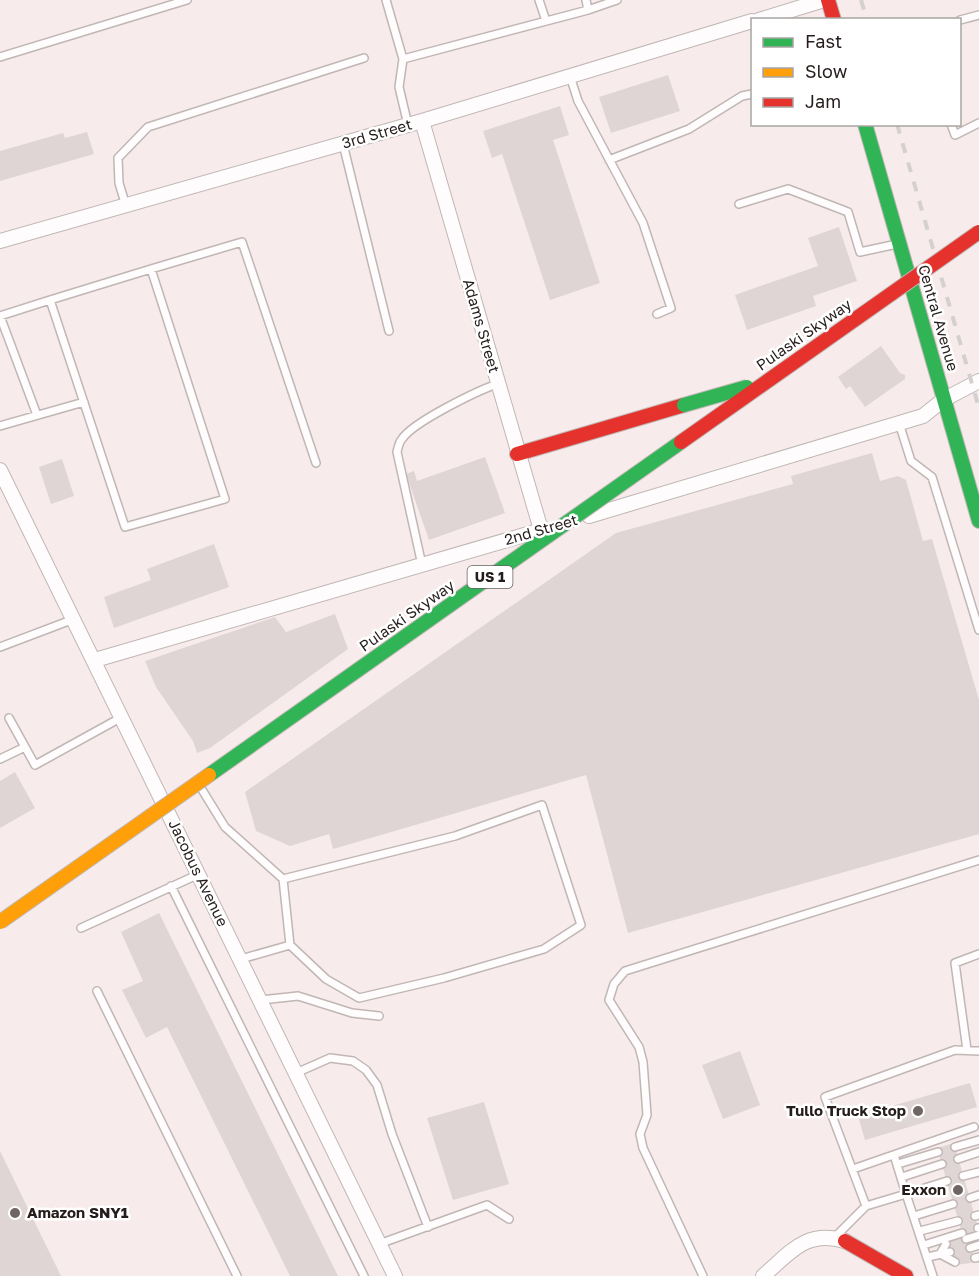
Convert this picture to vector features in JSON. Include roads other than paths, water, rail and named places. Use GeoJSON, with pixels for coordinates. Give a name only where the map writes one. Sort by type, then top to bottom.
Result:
{"type":"FeatureCollection","features":[{"type":"Feature","properties":{"kind":"main road"},"geometry":{"type":"LineString","coordinates":[[828,0],[833,18]]}},
{"type":"Feature","properties":{"kind":"main road","name":"Central Avenue"},"geometry":{"type":"LineString","coordinates":[[866,126],[979,521]]}},
{"type":"Feature","properties":{"kind":"main road","name":"Pulaski Skyway"},"geometry":{"type":"LineString","coordinates":[[0,922],[979,232]]}},
{"type":"Feature","properties":{"kind":"main road"},"geometry":{"type":"LineString","coordinates":[[517,454],[740,389],[794,368],[979,242]]}},
{"type":"Feature","properties":{"kind":"main road"},"geometry":{"type":"LineString","coordinates":[[901,305],[930,284]]}},
{"type":"Feature","properties":{"kind":"main road","name":"Pulaski Skyway"},"geometry":{"type":"LineString","coordinates":[[813,367],[842,346]]}},
{"type":"Feature","properties":{"kind":"main road","name":"Pulaski Skyway"},"geometry":{"type":"LineString","coordinates":[[0,939],[754,408]]}},
{"type":"Feature","properties":{"kind":"main road"},"geometry":{"type":"LineString","coordinates":[[839,1239],[865,1271]]}},
{"type":"Feature","properties":{"kind":"main road"},"geometry":{"type":"LineString","coordinates":[[839,1239],[906,1276]]}},
{"type":"Feature","properties":{"kind":"street"},"geometry":{"type":"LineString","coordinates":[[766,18],[824,0]]}},
{"type":"Feature","properties":{"kind":"street","name":"3rd Street"},"geometry":{"type":"LineString","coordinates":[[0,242],[422,121],[751,22]]}},
{"type":"Feature","properties":{"kind":"street","name":"Adams Street"},"geometry":{"type":"LineString","coordinates":[[422,121],[517,454],[541,530]]}},
{"type":"Feature","properties":{"kind":"street","name":"2nd Street"},"geometry":{"type":"LineString","coordinates":[[95,660],[922,416],[944,400],[979,381]]}},
{"type":"Feature","properties":{"kind":"street","name":"Jacobus Avenue"},"geometry":{"type":"LineString","coordinates":[[0,470],[395,1276]]}},
{"type":"Feature","properties":{"kind":"street"},"geometry":{"type":"LineString","coordinates":[[763,1276],[801,1244],[813,1238],[839,1239]]}},
{"type":"Feature","properties":{"kind":"lane"},"geometry":{"type":"LineString","coordinates":[[0,57],[187,0]]}},
{"type":"Feature","properties":{"kind":"lane"},"geometry":{"type":"LineString","coordinates":[[386,0],[403,59],[399,87],[408,125]]}},
{"type":"Feature","properties":{"kind":"lane"},"geometry":{"type":"LineString","coordinates":[[539,0],[546,21]]}},
{"type":"Feature","properties":{"kind":"lane"},"geometry":{"type":"LineString","coordinates":[[586,0],[588,10]]}},
{"type":"Feature","properties":{"kind":"lane"},"geometry":{"type":"LineString","coordinates":[[403,59],[588,10],[617,0]]}},
{"type":"Feature","properties":{"kind":"lane"},"geometry":{"type":"LineString","coordinates":[[961,20],[979,15]]}},
{"type":"Feature","properties":{"kind":"lane"},"geometry":{"type":"LineString","coordinates":[[126,206],[119,183],[118,159],[148,127],[364,58]]}},
{"type":"Feature","properties":{"kind":"lane"},"geometry":{"type":"LineString","coordinates":[[570,76],[578,101],[643,223],[671,308],[657,314]]}},
{"type":"Feature","properties":{"kind":"lane"},"geometry":{"type":"LineString","coordinates":[[609,160],[689,129],[742,96],[751,94]]}},
{"type":"Feature","properties":{"kind":"lane"},"geometry":{"type":"LineString","coordinates":[[952,126],[955,135],[979,123]]}},
{"type":"Feature","properties":{"kind":"lane"},"geometry":{"type":"LineString","coordinates":[[343,144],[390,332]]}},
{"type":"Feature","properties":{"kind":"lane"},"geometry":{"type":"LineString","coordinates":[[739,204],[788,189],[848,212],[860,252],[900,244]]}},
{"type":"Feature","properties":{"kind":"lane"},"geometry":{"type":"LineString","coordinates":[[37,415],[0,316],[242,242],[316,463]]}},
{"type":"Feature","properties":{"kind":"lane"},"geometry":{"type":"LineString","coordinates":[[50,300],[125,527],[225,499],[151,269]]}},
{"type":"Feature","properties":{"kind":"lane"},"geometry":{"type":"LineString","coordinates":[[422,565],[396,452],[402,437],[477,391],[497,384]]}},
{"type":"Feature","properties":{"kind":"lane"},"geometry":{"type":"LineString","coordinates":[[0,426],[84,402]]}},
{"type":"Feature","properties":{"kind":"lane"},"geometry":{"type":"LineString","coordinates":[[899,423],[911,461],[932,477],[979,630]]}},
{"type":"Feature","properties":{"kind":"lane"},"geometry":{"type":"LineString","coordinates":[[0,648],[74,619]]}},
{"type":"Feature","properties":{"kind":"lane"},"geometry":{"type":"LineString","coordinates":[[9,718],[35,765],[122,717]]}},
{"type":"Feature","properties":{"kind":"lane"},"geometry":{"type":"LineString","coordinates":[[0,759],[25,747]]}},
{"type":"Feature","properties":{"kind":"lane"},"geometry":{"type":"LineString","coordinates":[[196,781],[225,827],[283,879],[290,945],[326,979],[359,998],[444,978],[544,949],[581,926],[542,805],[455,836],[283,879]]}},
{"type":"Feature","properties":{"kind":"lane"},"geometry":{"type":"LineString","coordinates":[[703,1276],[643,1148],[640,1134],[647,1115],[643,1062],[639,1047],[609,1000],[614,984],[625,971],[979,860]]}},
{"type":"Feature","properties":{"kind":"lane"},"geometry":{"type":"LineString","coordinates":[[81,928],[198,874]]}},
{"type":"Feature","properties":{"kind":"lane"},"geometry":{"type":"LineString","coordinates":[[171,886],[364,1276]]}},
{"type":"Feature","properties":{"kind":"lane"},"geometry":{"type":"LineString","coordinates":[[241,959],[290,945]]}},
{"type":"Feature","properties":{"kind":"lane"},"geometry":{"type":"LineString","coordinates":[[967,1050],[955,963],[979,954]]}},
{"type":"Feature","properties":{"kind":"lane"},"geometry":{"type":"LineString","coordinates":[[97,991],[237,1276]]}},
{"type":"Feature","properties":{"kind":"lane"},"geometry":{"type":"LineString","coordinates":[[261,1000],[298,996],[352,1013],[380,1016]]}},
{"type":"Feature","properties":{"kind":"lane"},"geometry":{"type":"LineString","coordinates":[[866,1206],[825,1097],[955,1050],[979,1051]]}},
{"type":"Feature","properties":{"kind":"lane"},"geometry":{"type":"LineString","coordinates":[[296,1073],[330,1058],[353,1061],[366,1071],[377,1085],[392,1134],[428,1227]]}},
{"type":"Feature","properties":{"kind":"lane"},"geometry":{"type":"LineString","coordinates":[[854,1169],[977,1129],[979,1141],[955,1146]]}},
{"type":"Feature","properties":{"kind":"lane"},"geometry":{"type":"LineString","coordinates":[[898,1164],[938,1152]]}},
{"type":"Feature","properties":{"kind":"lane"},"geometry":{"type":"LineString","coordinates":[[958,1159],[979,1152]]}},
{"type":"Feature","properties":{"kind":"lane"},"geometry":{"type":"LineString","coordinates":[[894,1155],[933,1276]]}},
{"type":"Feature","properties":{"kind":"lane"},"geometry":{"type":"LineString","coordinates":[[902,1177],[942,1164]]}},
{"type":"Feature","properties":{"kind":"lane"},"geometry":{"type":"LineString","coordinates":[[963,1176],[979,1172]]}},
{"type":"Feature","properties":{"kind":"lane"},"geometry":{"type":"LineString","coordinates":[[839,1239],[866,1206],[947,1181]]}},
{"type":"Feature","properties":{"kind":"lane"},"geometry":{"type":"LineString","coordinates":[[970,1198],[979,1195]]}},
{"type":"Feature","properties":{"kind":"lane"},"geometry":{"type":"LineString","coordinates":[[914,1216],[953,1204]]}},
{"type":"Feature","properties":{"kind":"lane"},"geometry":{"type":"LineString","coordinates":[[379,1244],[487,1205],[509,1219]]}},
{"type":"Feature","properties":{"kind":"lane"},"geometry":{"type":"LineString","coordinates":[[920,1231],[958,1221]]}},
{"type":"Feature","properties":{"kind":"lane"},"geometry":{"type":"LineString","coordinates":[[924,1245],[979,1231]]}},
{"type":"Feature","properties":{"kind":"lane"},"geometry":{"type":"LineString","coordinates":[[940,1254],[946,1244]]}},
{"type":"Feature","properties":{"kind":"lane"},"geometry":{"type":"LineString","coordinates":[[970,1248],[979,1245]]}},
{"type":"Feature","properties":{"kind":"lane"},"geometry":{"type":"LineString","coordinates":[[928,1257],[950,1252]]}},
{"type":"Feature","properties":{"kind":"lane"},"geometry":{"type":"LineString","coordinates":[[940,1254],[955,1262]]}},
{"type":"Feature","properties":{"kind":"railway"},"geometry":{"type":"LineString","coordinates":[[861,0],[866,18]]}},
{"type":"Feature","properties":{"kind":"railway"},"geometry":{"type":"LineString","coordinates":[[898,126],[979,408]]}},
{"type":"Feature","properties":{"kind":"place","name":"Tullo Truck Stop"},"geometry":{"type":"Point","coordinates":[918,1111]}},
{"type":"Feature","properties":{"kind":"place","name":"Exxon"},"geometry":{"type":"Point","coordinates":[958,1190]}},
{"type":"Feature","properties":{"kind":"place","name":"Amazon SNY1"},"geometry":{"type":"Point","coordinates":[15,1213]}}]}
